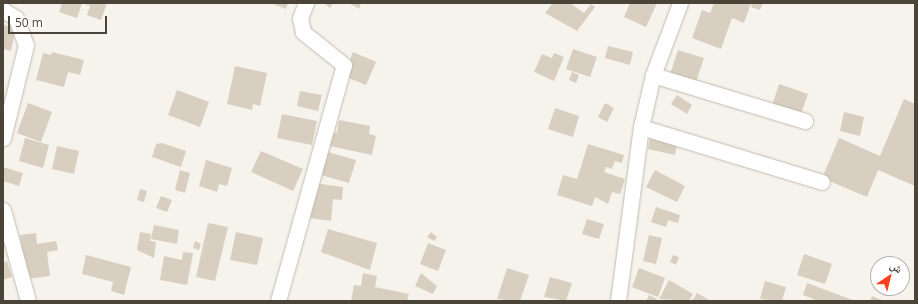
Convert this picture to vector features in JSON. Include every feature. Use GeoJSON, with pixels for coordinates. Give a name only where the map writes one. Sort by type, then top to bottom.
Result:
{"type":"FeatureCollection","features":[{"type":"Feature","properties":{"kind":"street"},"geometry":{"type":"LineString","coordinates":[[278,301],[344,65],[303,32],[300,18],[306,3]]}},
{"type":"Feature","properties":{"kind":"street"},"geometry":{"type":"LineString","coordinates":[[618,301],[641,127],[653,75],[680,3]]}},
{"type":"Feature","properties":{"kind":"street"},"geometry":{"type":"LineString","coordinates":[[3,10],[16,18],[26,45],[3,138]]}},
{"type":"Feature","properties":{"kind":"street"},"geometry":{"type":"LineString","coordinates":[[653,75],[805,121]]}},
{"type":"Feature","properties":{"kind":"street"},"geometry":{"type":"LineString","coordinates":[[641,127],[822,182]]}},
{"type":"Feature","properties":{"kind":"street"},"geometry":{"type":"LineString","coordinates":[[3,210],[28,301]]}},
{"type":"Feature","properties":{"kind":"building"},"geometry":{"type":"Polygon","coordinates":[[[62,3],[82,3],[77,18],[59,12],[62,3]]]}},
{"type":"Feature","properties":{"kind":"building"},"geometry":{"type":"Polygon","coordinates":[[[82,3],[107,3],[101,20],[87,15],[90,6],[82,3]]]}},
{"type":"Feature","properties":{"kind":"building"},"geometry":{"type":"Polygon","coordinates":[[[270,3],[288,3],[286,9],[270,3]]]}},
{"type":"Feature","properties":{"kind":"building"},"geometry":{"type":"Polygon","coordinates":[[[324,3],[333,3],[330,8],[324,3]]]}},
{"type":"Feature","properties":{"kind":"building"},"geometry":{"type":"Polygon","coordinates":[[[349,3],[361,3],[359,9],[349,3]]]}},
{"type":"Feature","properties":{"kind":"building"},"geometry":{"type":"Polygon","coordinates":[[[553,3],[570,3],[584,13],[591,4],[595,7],[577,31],[545,13],[553,3]]]}},
{"type":"Feature","properties":{"kind":"building"},"geometry":{"type":"Polygon","coordinates":[[[630,3],[657,3],[646,27],[624,17],[630,3]]]}},
{"type":"Feature","properties":{"kind":"building"},"geometry":{"type":"Polygon","coordinates":[[[714,3],[751,3],[744,23],[732,18],[721,49],[692,38],[702,10],[710,13],[714,3]]]}},
{"type":"Feature","properties":{"kind":"building"},"geometry":{"type":"Polygon","coordinates":[[[752,3],[763,3],[760,10],[751,7],[752,3]]]}},
{"type":"Feature","properties":{"kind":"building"},"geometry":{"type":"Polygon","coordinates":[[[3,25],[16,27],[11,51],[3,49],[3,25]]]}},
{"type":"Feature","properties":{"kind":"building"},"geometry":{"type":"Polygon","coordinates":[[[608,46],[633,52],[630,65],[605,58],[608,46]]]}},
{"type":"Feature","properties":{"kind":"building"},"geometry":{"type":"Polygon","coordinates":[[[573,49],[597,57],[590,77],[566,69],[573,49]]]}},
{"type":"Feature","properties":{"kind":"building"},"geometry":{"type":"Polygon","coordinates":[[[678,50],[704,58],[696,82],[670,74],[678,50]]]}},
{"type":"Feature","properties":{"kind":"building"},"geometry":{"type":"Polygon","coordinates":[[[52,52],[84,60],[80,75],[68,72],[64,87],[36,80],[43,53],[51,55],[52,52]]]}},
{"type":"Feature","properties":{"kind":"building"},"geometry":{"type":"Polygon","coordinates":[[[353,52],[376,62],[366,85],[344,76],[353,52]]]}},
{"type":"Feature","properties":{"kind":"building"},"geometry":{"type":"Polygon","coordinates":[[[554,53],[564,57],[554,81],[534,72],[542,54],[552,58],[554,53]]]}},
{"type":"Feature","properties":{"kind":"building"},"geometry":{"type":"Polygon","coordinates":[[[235,66],[267,73],[260,106],[253,104],[252,110],[227,104],[235,66]]]}},
{"type":"Feature","properties":{"kind":"building"},"geometry":{"type":"Polygon","coordinates":[[[572,72],[579,75],[576,83],[569,80],[572,72]]]}},
{"type":"Feature","properties":{"kind":"building"},"geometry":{"type":"Polygon","coordinates":[[[779,84],[808,94],[800,116],[772,106],[779,84]]]}},
{"type":"Feature","properties":{"kind":"building"},"geometry":{"type":"Polygon","coordinates":[[[177,90],[209,102],[200,127],[168,115],[177,90]]]}},
{"type":"Feature","properties":{"kind":"building"},"geometry":{"type":"Polygon","coordinates":[[[300,91],[322,95],[318,111],[297,106],[300,91]]]}},
{"type":"Feature","properties":{"kind":"building"},"geometry":{"type":"Polygon","coordinates":[[[677,95],[692,105],[687,114],[671,104],[677,95]]]}},
{"type":"Feature","properties":{"kind":"building"},"geometry":{"type":"Polygon","coordinates":[[[904,99],[915,104],[915,186],[878,170],[867,197],[822,178],[839,138],[880,156],[904,99]]]}},
{"type":"Feature","properties":{"kind":"building"},"geometry":{"type":"Polygon","coordinates":[[[28,103],[52,112],[41,142],[17,133],[28,103]]]}},
{"type":"Feature","properties":{"kind":"building"},"geometry":{"type":"Polygon","coordinates":[[[605,103],[614,108],[607,122],[598,117],[605,103]]]}},
{"type":"Feature","properties":{"kind":"building"},"geometry":{"type":"Polygon","coordinates":[[[555,108],[579,116],[573,137],[548,129],[555,108]]]}},
{"type":"Feature","properties":{"kind":"building"},"geometry":{"type":"Polygon","coordinates":[[[844,112],[864,117],[860,136],[840,131],[844,112]]]}},
{"type":"Feature","properties":{"kind":"building"},"geometry":{"type":"Polygon","coordinates":[[[282,114],[317,121],[312,145],[277,138],[282,114]]]}},
{"type":"Feature","properties":{"kind":"building"},"geometry":{"type":"Polygon","coordinates":[[[339,120],[370,126],[369,134],[376,136],[372,155],[325,145],[328,131],[337,133],[339,120]]]}},
{"type":"Feature","properties":{"kind":"building"},"geometry":{"type":"Polygon","coordinates":[[[651,134],[678,140],[675,155],[648,149],[651,134]]]}},
{"type":"Feature","properties":{"kind":"building"},"geometry":{"type":"Polygon","coordinates":[[[25,138],[49,145],[43,168],[19,161],[25,138]]]}},
{"type":"Feature","properties":{"kind":"building"},"geometry":{"type":"Polygon","coordinates":[[[162,143],[186,151],[181,167],[152,157],[156,144],[162,143]]]}},
{"type":"Feature","properties":{"kind":"building"},"geometry":{"type":"Polygon","coordinates":[[[588,144],[624,155],[622,163],[615,161],[612,169],[606,167],[604,172],[625,179],[620,194],[612,192],[608,204],[595,197],[592,206],[557,195],[563,175],[577,179],[588,144]]]}},
{"type":"Feature","properties":{"kind":"building"},"geometry":{"type":"Polygon","coordinates":[[[57,146],[79,151],[74,174],[52,169],[57,146]]]}},
{"type":"Feature","properties":{"kind":"building"},"geometry":{"type":"Polygon","coordinates":[[[261,151],[303,169],[293,191],[251,172],[261,151]]]}},
{"type":"Feature","properties":{"kind":"building"},"geometry":{"type":"Polygon","coordinates":[[[328,152],[356,160],[349,183],[321,175],[328,152]]]}},
{"type":"Feature","properties":{"kind":"building"},"geometry":{"type":"Polygon","coordinates":[[[206,160],[232,168],[227,186],[219,184],[217,192],[199,186],[206,160]]]}},
{"type":"Feature","properties":{"kind":"building"},"geometry":{"type":"Polygon","coordinates":[[[3,167],[23,173],[19,186],[3,181],[3,167]]]}},
{"type":"Feature","properties":{"kind":"building"},"geometry":{"type":"Polygon","coordinates":[[[180,170],[190,173],[185,193],[175,190],[180,170]]]}},
{"type":"Feature","properties":{"kind":"building"},"geometry":{"type":"Polygon","coordinates":[[[655,170],[685,186],[677,202],[646,187],[655,170]]]}},
{"type":"Feature","properties":{"kind":"building"},"geometry":{"type":"Polygon","coordinates":[[[314,183],[343,187],[342,200],[333,199],[331,221],[310,218],[314,183]]]}},
{"type":"Feature","properties":{"kind":"building"},"geometry":{"type":"Polygon","coordinates":[[[140,189],[147,191],[144,202],[137,200],[140,189]]]}},
{"type":"Feature","properties":{"kind":"building"},"geometry":{"type":"Polygon","coordinates":[[[161,196],[172,200],[167,212],[156,208],[161,196]]]}},
{"type":"Feature","properties":{"kind":"building"},"geometry":{"type":"Polygon","coordinates":[[[656,207],[680,215],[678,223],[668,220],[666,227],[651,222],[656,207]]]}},
{"type":"Feature","properties":{"kind":"building"},"geometry":{"type":"Polygon","coordinates":[[[587,219],[604,224],[599,239],[582,234],[587,219]]]}},
{"type":"Feature","properties":{"kind":"building"},"geometry":{"type":"Polygon","coordinates":[[[208,223],[228,227],[215,281],[196,277],[208,223]]]}},
{"type":"Feature","properties":{"kind":"building"},"geometry":{"type":"Polygon","coordinates":[[[154,225],[179,230],[177,244],[151,239],[154,225]]]}},
{"type":"Feature","properties":{"kind":"building"},"geometry":{"type":"Polygon","coordinates":[[[328,229],[377,243],[370,270],[321,252],[328,229]]]}},
{"type":"Feature","properties":{"kind":"building"},"geometry":{"type":"Polygon","coordinates":[[[140,232],[151,234],[150,241],[156,242],[154,258],[137,250],[140,232]]]}},
{"type":"Feature","properties":{"kind":"building"},"geometry":{"type":"Polygon","coordinates":[[[236,232],[263,238],[257,265],[230,260],[236,232]]]}},
{"type":"Feature","properties":{"kind":"building"},"geometry":{"type":"Polygon","coordinates":[[[431,232],[437,237],[434,241],[427,237],[431,232]]]}},
{"type":"Feature","properties":{"kind":"building"},"geometry":{"type":"Polygon","coordinates":[[[36,233],[37,244],[56,241],[58,250],[47,252],[50,276],[26,279],[20,235],[36,233]]]}},
{"type":"Feature","properties":{"kind":"building"},"geometry":{"type":"Polygon","coordinates":[[[649,235],[662,238],[656,264],[643,261],[649,235]]]}},
{"type":"Feature","properties":{"kind":"building"},"geometry":{"type":"Polygon","coordinates":[[[195,241],[201,244],[199,250],[193,248],[195,241]]]}},
{"type":"Feature","properties":{"kind":"building"},"geometry":{"type":"Polygon","coordinates":[[[428,243],[446,250],[438,271],[420,264],[428,243]]]}},
{"type":"Feature","properties":{"kind":"building"},"geometry":{"type":"Polygon","coordinates":[[[183,252],[193,253],[187,285],[160,280],[164,256],[182,260],[183,252]]]}},
{"type":"Feature","properties":{"kind":"building"},"geometry":{"type":"Polygon","coordinates":[[[804,254],[832,264],[825,284],[797,275],[804,254]]]}},
{"type":"Feature","properties":{"kind":"building"},"geometry":{"type":"Polygon","coordinates":[[[86,255],[131,267],[124,295],[111,291],[113,282],[82,274],[86,255]]]}},
{"type":"Feature","properties":{"kind":"building"},"geometry":{"type":"Polygon","coordinates":[[[673,255],[679,257],[676,265],[670,262],[673,255]]]}},
{"type":"Feature","properties":{"kind":"building"},"geometry":{"type":"Polygon","coordinates":[[[7,261],[12,277],[3,280],[3,263],[7,261]]]}},
{"type":"Feature","properties":{"kind":"building"},"geometry":{"type":"Polygon","coordinates":[[[507,268],[529,275],[520,301],[497,299],[507,268]]]}},
{"type":"Feature","properties":{"kind":"building"},"geometry":{"type":"Polygon","coordinates":[[[639,268],[665,278],[658,297],[632,287],[639,268]]]}},
{"type":"Feature","properties":{"kind":"building"},"geometry":{"type":"Polygon","coordinates":[[[363,273],[377,276],[375,287],[409,294],[407,301],[351,301],[354,285],[361,286],[363,273]]]}},
{"type":"Feature","properties":{"kind":"building"},"geometry":{"type":"Polygon","coordinates":[[[421,273],[437,286],[433,294],[415,286],[421,273]]]}},
{"type":"Feature","properties":{"kind":"building"},"geometry":{"type":"Polygon","coordinates":[[[550,277],[572,283],[566,301],[544,297],[550,277]]]}},
{"type":"Feature","properties":{"kind":"building"},"geometry":{"type":"Polygon","coordinates":[[[669,280],[693,294],[689,301],[659,299],[669,280]]]}},
{"type":"Feature","properties":{"kind":"building"},"geometry":{"type":"Polygon","coordinates":[[[765,281],[786,287],[782,301],[760,299],[765,281]]]}},
{"type":"Feature","properties":{"kind":"building"},"geometry":{"type":"Polygon","coordinates":[[[807,283],[853,300],[818,301],[803,295],[807,283]]]}},
{"type":"Feature","properties":{"kind":"building"},"geometry":{"type":"Polygon","coordinates":[[[697,293],[711,301],[692,301],[697,293]]]}},
{"type":"Feature","properties":{"kind":"building"},"geometry":{"type":"Polygon","coordinates":[[[649,295],[657,299],[655,301],[646,301],[649,295]]]}},
{"type":"Feature","properties":{"kind":"building"},"geometry":{"type":"Polygon","coordinates":[[[872,296],[884,301],[870,301],[872,296]]]}}]}
